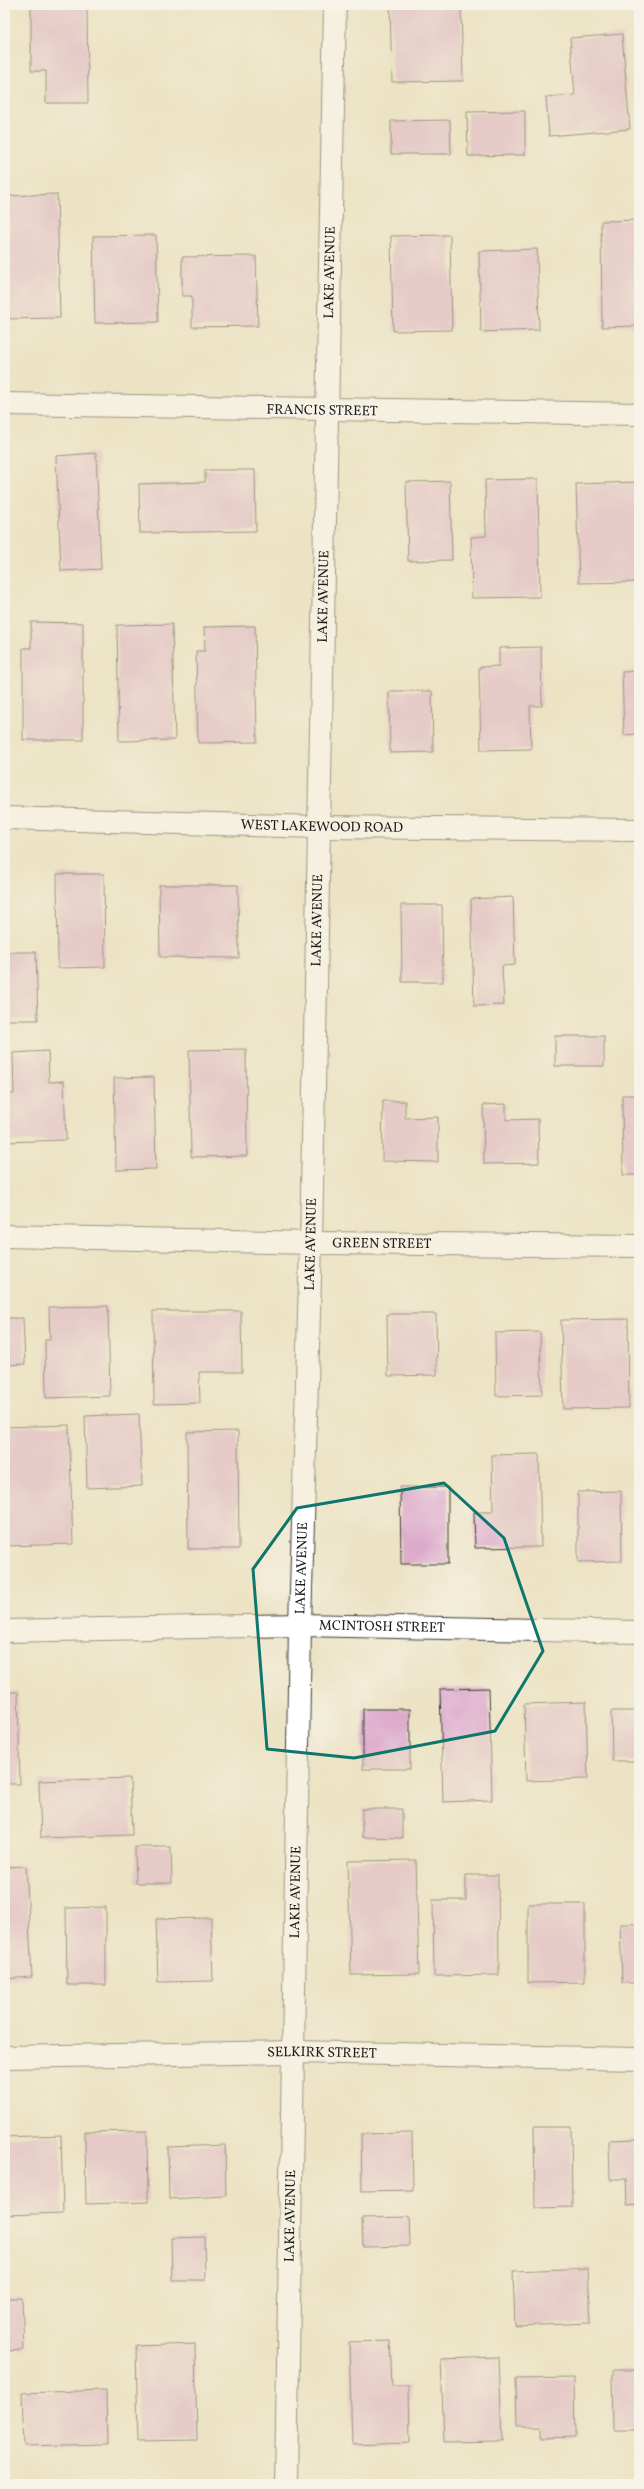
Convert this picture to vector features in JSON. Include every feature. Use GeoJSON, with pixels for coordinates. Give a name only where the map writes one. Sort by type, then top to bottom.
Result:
{"type":"FeatureCollection","features":[{"type":"Feature","properties":{"kind":"street","name":"LAKE AVENUE"},"geometry":{"type":"LineString","coordinates":[[286,2484],[300,1626],[311,1243],[335,5]]}},
{"type":"Feature","properties":{"kind":"street","name":"FRANCIS STREET"},"geometry":{"type":"LineString","coordinates":[[5,404],[327,411],[639,414]]}},
{"type":"Feature","properties":{"kind":"street","name":"WEST LAKEWOOD ROAD"},"geometry":{"type":"LineString","coordinates":[[5,818],[319,827],[639,830]]}},
{"type":"Feature","properties":{"kind":"street","name":"GREEN STREET"},"geometry":{"type":"LineString","coordinates":[[5,1236],[311,1243],[639,1246]]}},
{"type":"Feature","properties":{"kind":"street","name":"MCINTOSH STREET"},"geometry":{"type":"LineString","coordinates":[[5,1631],[300,1626],[639,1632]]}},
{"type":"Feature","properties":{"kind":"street","name":"SELKIRK STREET"},"geometry":{"type":"LineString","coordinates":[[5,2057],[294,2052],[639,2059]]}},
{"type":"Feature","properties":{"kind":"highlighted area"},"geometry":{"type":"Polygon","coordinates":[[[444,1483],[504,1538],[543,1651],[495,1731],[354,1758],[267,1749],[253,1569],[297,1508],[444,1483]]]}},
{"type":"Feature","properties":{"kind":"building"},"geometry":{"type":"Polygon","coordinates":[[[31,5],[87,5],[88,103],[46,103],[46,71],[31,71],[31,5]]]}},
{"type":"Feature","properties":{"kind":"building"},"geometry":{"type":"Polygon","coordinates":[[[390,5],[461,5],[463,81],[392,82],[390,5]]]}},
{"type":"Feature","properties":{"kind":"building"},"geometry":{"type":"Polygon","coordinates":[[[622,34],[630,129],[549,136],[546,97],[575,95],[570,38],[622,34]]]}},
{"type":"Feature","properties":{"kind":"building"},"geometry":{"type":"Polygon","coordinates":[[[525,111],[525,155],[468,156],[467,112],[525,111]]]}},
{"type":"Feature","properties":{"kind":"building"},"geometry":{"type":"Polygon","coordinates":[[[450,120],[451,154],[391,154],[391,121],[450,120]]]}},
{"type":"Feature","properties":{"kind":"building"},"geometry":{"type":"Polygon","coordinates":[[[57,194],[60,318],[5,319],[5,196],[57,194]]]}},
{"type":"Feature","properties":{"kind":"building"},"geometry":{"type":"Polygon","coordinates":[[[639,220],[639,326],[602,327],[601,221],[639,220]]]}},
{"type":"Feature","properties":{"kind":"building"},"geometry":{"type":"Polygon","coordinates":[[[156,235],[158,322],[95,323],[93,236],[156,235]]]}},
{"type":"Feature","properties":{"kind":"building"},"geometry":{"type":"Polygon","coordinates":[[[450,235],[452,330],[393,331],[391,236],[450,235]]]}},
{"type":"Feature","properties":{"kind":"building"},"geometry":{"type":"Polygon","coordinates":[[[537,249],[539,330],[481,332],[479,251],[537,249]]]}},
{"type":"Feature","properties":{"kind":"building"},"geometry":{"type":"Polygon","coordinates":[[[256,256],[258,326],[192,327],[192,296],[182,296],[182,257],[256,256]]]}},
{"type":"Feature","properties":{"kind":"building"},"geometry":{"type":"Polygon","coordinates":[[[96,453],[101,569],[61,571],[56,456],[96,453]]]}},
{"type":"Feature","properties":{"kind":"building"},"geometry":{"type":"Polygon","coordinates":[[[205,470],[255,470],[256,531],[140,533],[139,484],[205,482],[205,470]]]}},
{"type":"Feature","properties":{"kind":"building"},"geometry":{"type":"Polygon","coordinates":[[[538,479],[540,597],[472,598],[471,537],[486,536],[485,480],[538,479]]]}},
{"type":"Feature","properties":{"kind":"building"},"geometry":{"type":"Polygon","coordinates":[[[450,481],[452,560],[408,561],[406,482],[450,481]]]}},
{"type":"Feature","properties":{"kind":"building"},"geometry":{"type":"Polygon","coordinates":[[[639,482],[639,582],[579,583],[576,484],[639,482]]]}},
{"type":"Feature","properties":{"kind":"building"},"geometry":{"type":"Polygon","coordinates":[[[31,622],[83,623],[83,740],[23,740],[23,648],[31,648],[31,622]]]}},
{"type":"Feature","properties":{"kind":"building"},"geometry":{"type":"Polygon","coordinates":[[[172,624],[175,740],[119,741],[117,625],[172,624]]]}},
{"type":"Feature","properties":{"kind":"building"},"geometry":{"type":"Polygon","coordinates":[[[255,626],[257,742],[198,743],[196,651],[205,651],[204,627],[255,626]]]}},
{"type":"Feature","properties":{"kind":"building"},"geometry":{"type":"Polygon","coordinates":[[[541,647],[542,706],[530,706],[531,749],[481,750],[479,667],[499,666],[499,648],[541,647]]]}},
{"type":"Feature","properties":{"kind":"building"},"geometry":{"type":"Polygon","coordinates":[[[639,671],[639,734],[624,735],[622,672],[639,671]]]}},
{"type":"Feature","properties":{"kind":"building"},"geometry":{"type":"Polygon","coordinates":[[[389,691],[432,691],[433,752],[390,753],[389,691]]]}},
{"type":"Feature","properties":{"kind":"building"},"geometry":{"type":"Polygon","coordinates":[[[57,874],[104,874],[105,967],[58,968],[57,874]]]}},
{"type":"Feature","properties":{"kind":"building"},"geometry":{"type":"Polygon","coordinates":[[[159,885],[238,885],[239,958],[160,957],[159,885]]]}},
{"type":"Feature","properties":{"kind":"building"},"geometry":{"type":"Polygon","coordinates":[[[513,897],[515,965],[502,966],[504,1005],[474,1006],[471,899],[513,897]]]}},
{"type":"Feature","properties":{"kind":"building"},"geometry":{"type":"Polygon","coordinates":[[[401,905],[442,905],[443,982],[402,982],[401,905]]]}},
{"type":"Feature","properties":{"kind":"building"},"geometry":{"type":"Polygon","coordinates":[[[5,952],[36,952],[38,1020],[5,1020],[5,952]]]}},
{"type":"Feature","properties":{"kind":"building"},"geometry":{"type":"Polygon","coordinates":[[[555,1036],[604,1036],[604,1066],[555,1066],[555,1036]]]}},
{"type":"Feature","properties":{"kind":"building"},"geometry":{"type":"Polygon","coordinates":[[[246,1049],[247,1156],[191,1157],[189,1050],[246,1049]]]}},
{"type":"Feature","properties":{"kind":"building"},"geometry":{"type":"Polygon","coordinates":[[[48,1051],[49,1082],[64,1081],[66,1140],[5,1142],[5,1094],[14,1094],[13,1053],[48,1051]]]}},
{"type":"Feature","properties":{"kind":"building"},"geometry":{"type":"Polygon","coordinates":[[[154,1077],[156,1169],[116,1170],[114,1078],[154,1077]]]}},
{"type":"Feature","properties":{"kind":"building"},"geometry":{"type":"Polygon","coordinates":[[[622,1095],[639,1095],[639,1175],[623,1175],[622,1095]]]}},
{"type":"Feature","properties":{"kind":"building"},"geometry":{"type":"Polygon","coordinates":[[[383,1101],[405,1101],[405,1118],[438,1117],[438,1162],[382,1161],[383,1101]]]}},
{"type":"Feature","properties":{"kind":"building"},"geometry":{"type":"Polygon","coordinates":[[[506,1104],[506,1120],[538,1119],[539,1163],[484,1164],[483,1105],[506,1104]]]}},
{"type":"Feature","properties":{"kind":"building"},"geometry":{"type":"Polygon","coordinates":[[[108,1306],[110,1396],[46,1398],[45,1340],[50,1340],[49,1307],[108,1306]]]}},
{"type":"Feature","properties":{"kind":"building"},"geometry":{"type":"Polygon","coordinates":[[[153,1311],[241,1311],[242,1372],[199,1372],[200,1403],[154,1404],[153,1311]]]}},
{"type":"Feature","properties":{"kind":"building"},"geometry":{"type":"Polygon","coordinates":[[[387,1314],[436,1314],[437,1375],[388,1376],[387,1314]]]}},
{"type":"Feature","properties":{"kind":"building"},"geometry":{"type":"Polygon","coordinates":[[[5,1318],[23,1318],[25,1364],[5,1365],[5,1318]]]}},
{"type":"Feature","properties":{"kind":"building"},"geometry":{"type":"Polygon","coordinates":[[[628,1319],[629,1408],[563,1409],[561,1320],[628,1319]]]}},
{"type":"Feature","properties":{"kind":"building"},"geometry":{"type":"Polygon","coordinates":[[[540,1332],[542,1395],[496,1396],[495,1333],[540,1332]]]}},
{"type":"Feature","properties":{"kind":"building"},"geometry":{"type":"Polygon","coordinates":[[[139,1414],[142,1486],[87,1488],[85,1416],[139,1414]]]}},
{"type":"Feature","properties":{"kind":"building"},"geometry":{"type":"Polygon","coordinates":[[[69,1425],[73,1544],[6,1546],[5,1427],[69,1425]]]}},
{"type":"Feature","properties":{"kind":"building"},"geometry":{"type":"Polygon","coordinates":[[[238,1431],[239,1549],[188,1549],[187,1432],[238,1431]]]}},
{"type":"Feature","properties":{"kind":"building"},"geometry":{"type":"Polygon","coordinates":[[[539,1454],[541,1547],[475,1548],[474,1512],[493,1512],[492,1455],[539,1454]]]}},
{"type":"Feature","properties":{"kind":"building"},"geometry":{"type":"Polygon","coordinates":[[[400,1487],[448,1487],[448,1564],[401,1564],[400,1487]]]}},
{"type":"Feature","properties":{"kind":"building"},"geometry":{"type":"Polygon","coordinates":[[[621,1491],[622,1561],[578,1562],[578,1492],[621,1491]]]}},
{"type":"Feature","properties":{"kind":"building"},"geometry":{"type":"Polygon","coordinates":[[[489,1688],[492,1800],[443,1802],[440,1689],[489,1688]]]}},
{"type":"Feature","properties":{"kind":"building"},"geometry":{"type":"Polygon","coordinates":[[[5,1692],[18,1692],[20,1784],[5,1784],[5,1692]]]}},
{"type":"Feature","properties":{"kind":"building"},"geometry":{"type":"Polygon","coordinates":[[[586,1702],[588,1779],[526,1781],[524,1704],[586,1702]]]}},
{"type":"Feature","properties":{"kind":"building"},"geometry":{"type":"Polygon","coordinates":[[[363,1709],[410,1709],[410,1769],[363,1769],[363,1709]]]}},
{"type":"Feature","properties":{"kind":"building"},"geometry":{"type":"Polygon","coordinates":[[[611,1711],[639,1711],[639,1761],[612,1761],[611,1711]]]}},
{"type":"Feature","properties":{"kind":"building"},"geometry":{"type":"Polygon","coordinates":[[[130,1778],[132,1835],[41,1838],[39,1781],[130,1778]]]}},
{"type":"Feature","properties":{"kind":"building"},"geometry":{"type":"Polygon","coordinates":[[[362,1809],[402,1809],[402,1838],[362,1837],[362,1809]]]}},
{"type":"Feature","properties":{"kind":"building"},"geometry":{"type":"Polygon","coordinates":[[[135,1847],[171,1847],[172,1883],[136,1883],[135,1847]]]}},
{"type":"Feature","properties":{"kind":"building"},"geometry":{"type":"Polygon","coordinates":[[[416,1860],[419,1974],[351,1975],[348,1861],[416,1860]]]}},
{"type":"Feature","properties":{"kind":"building"},"geometry":{"type":"Polygon","coordinates":[[[26,1866],[32,1977],[5,1979],[5,1867],[26,1866]]]}},
{"type":"Feature","properties":{"kind":"building"},"geometry":{"type":"Polygon","coordinates":[[[466,1875],[498,1875],[499,1975],[434,1976],[433,1900],[466,1900],[466,1875]]]}},
{"type":"Feature","properties":{"kind":"building"},"geometry":{"type":"Polygon","coordinates":[[[528,1904],[585,1904],[585,1982],[528,1983],[528,1904]]]}},
{"type":"Feature","properties":{"kind":"building"},"geometry":{"type":"Polygon","coordinates":[[[106,1907],[106,1985],[67,1985],[66,1908],[106,1907]]]}},
{"type":"Feature","properties":{"kind":"building"},"geometry":{"type":"Polygon","coordinates":[[[211,1918],[213,1981],[158,1982],[156,1919],[211,1918]]]}},
{"type":"Feature","properties":{"kind":"building"},"geometry":{"type":"Polygon","coordinates":[[[620,1924],[639,1924],[639,1983],[622,1983],[620,1924]]]}},
{"type":"Feature","properties":{"kind":"building"},"geometry":{"type":"Polygon","coordinates":[[[534,2127],[571,2127],[572,2207],[535,2208],[534,2127]]]}},
{"type":"Feature","properties":{"kind":"building"},"geometry":{"type":"Polygon","coordinates":[[[147,2131],[148,2202],[86,2204],[85,2132],[147,2131]]]}},
{"type":"Feature","properties":{"kind":"building"},"geometry":{"type":"Polygon","coordinates":[[[412,2133],[413,2190],[362,2191],[361,2134],[412,2133]]]}},
{"type":"Feature","properties":{"kind":"building"},"geometry":{"type":"Polygon","coordinates":[[[61,2135],[63,2213],[5,2215],[5,2137],[61,2135]]]}},
{"type":"Feature","properties":{"kind":"building"},"geometry":{"type":"Polygon","coordinates":[[[639,2139],[639,2205],[627,2206],[626,2179],[610,2179],[609,2140],[639,2139]]]}},
{"type":"Feature","properties":{"kind":"building"},"geometry":{"type":"Polygon","coordinates":[[[225,2145],[226,2196],[169,2199],[168,2147],[225,2145]]]}},
{"type":"Feature","properties":{"kind":"building"},"geometry":{"type":"Polygon","coordinates":[[[409,2217],[410,2246],[363,2247],[362,2218],[409,2217]]]}},
{"type":"Feature","properties":{"kind":"building"},"geometry":{"type":"Polygon","coordinates":[[[204,2237],[205,2280],[172,2280],[171,2238],[204,2237]]]}},
{"type":"Feature","properties":{"kind":"building"},"geometry":{"type":"Polygon","coordinates":[[[588,2268],[591,2323],[515,2326],[513,2271],[588,2268]]]}},
{"type":"Feature","properties":{"kind":"building"},"geometry":{"type":"Polygon","coordinates":[[[5,2298],[22,2298],[24,2350],[5,2351],[5,2298]]]}},
{"type":"Feature","properties":{"kind":"building"},"geometry":{"type":"Polygon","coordinates":[[[390,2341],[392,2386],[409,2386],[410,2443],[352,2445],[349,2342],[390,2341]]]}},
{"type":"Feature","properties":{"kind":"building"},"geometry":{"type":"Polygon","coordinates":[[[195,2344],[197,2440],[138,2441],[136,2346],[195,2344]]]}},
{"type":"Feature","properties":{"kind":"building"},"geometry":{"type":"Polygon","coordinates":[[[499,2357],[502,2441],[444,2442],[441,2359],[499,2357]]]}},
{"type":"Feature","properties":{"kind":"building"},"geometry":{"type":"Polygon","coordinates":[[[612,2370],[639,2370],[639,2430],[613,2430],[612,2370]]]}},
{"type":"Feature","properties":{"kind":"building"},"geometry":{"type":"Polygon","coordinates":[[[574,2378],[575,2437],[542,2438],[542,2426],[517,2426],[516,2379],[574,2378]]]}},
{"type":"Feature","properties":{"kind":"building"},"geometry":{"type":"Polygon","coordinates":[[[106,2390],[107,2444],[24,2446],[22,2393],[106,2390]]]}}]}
